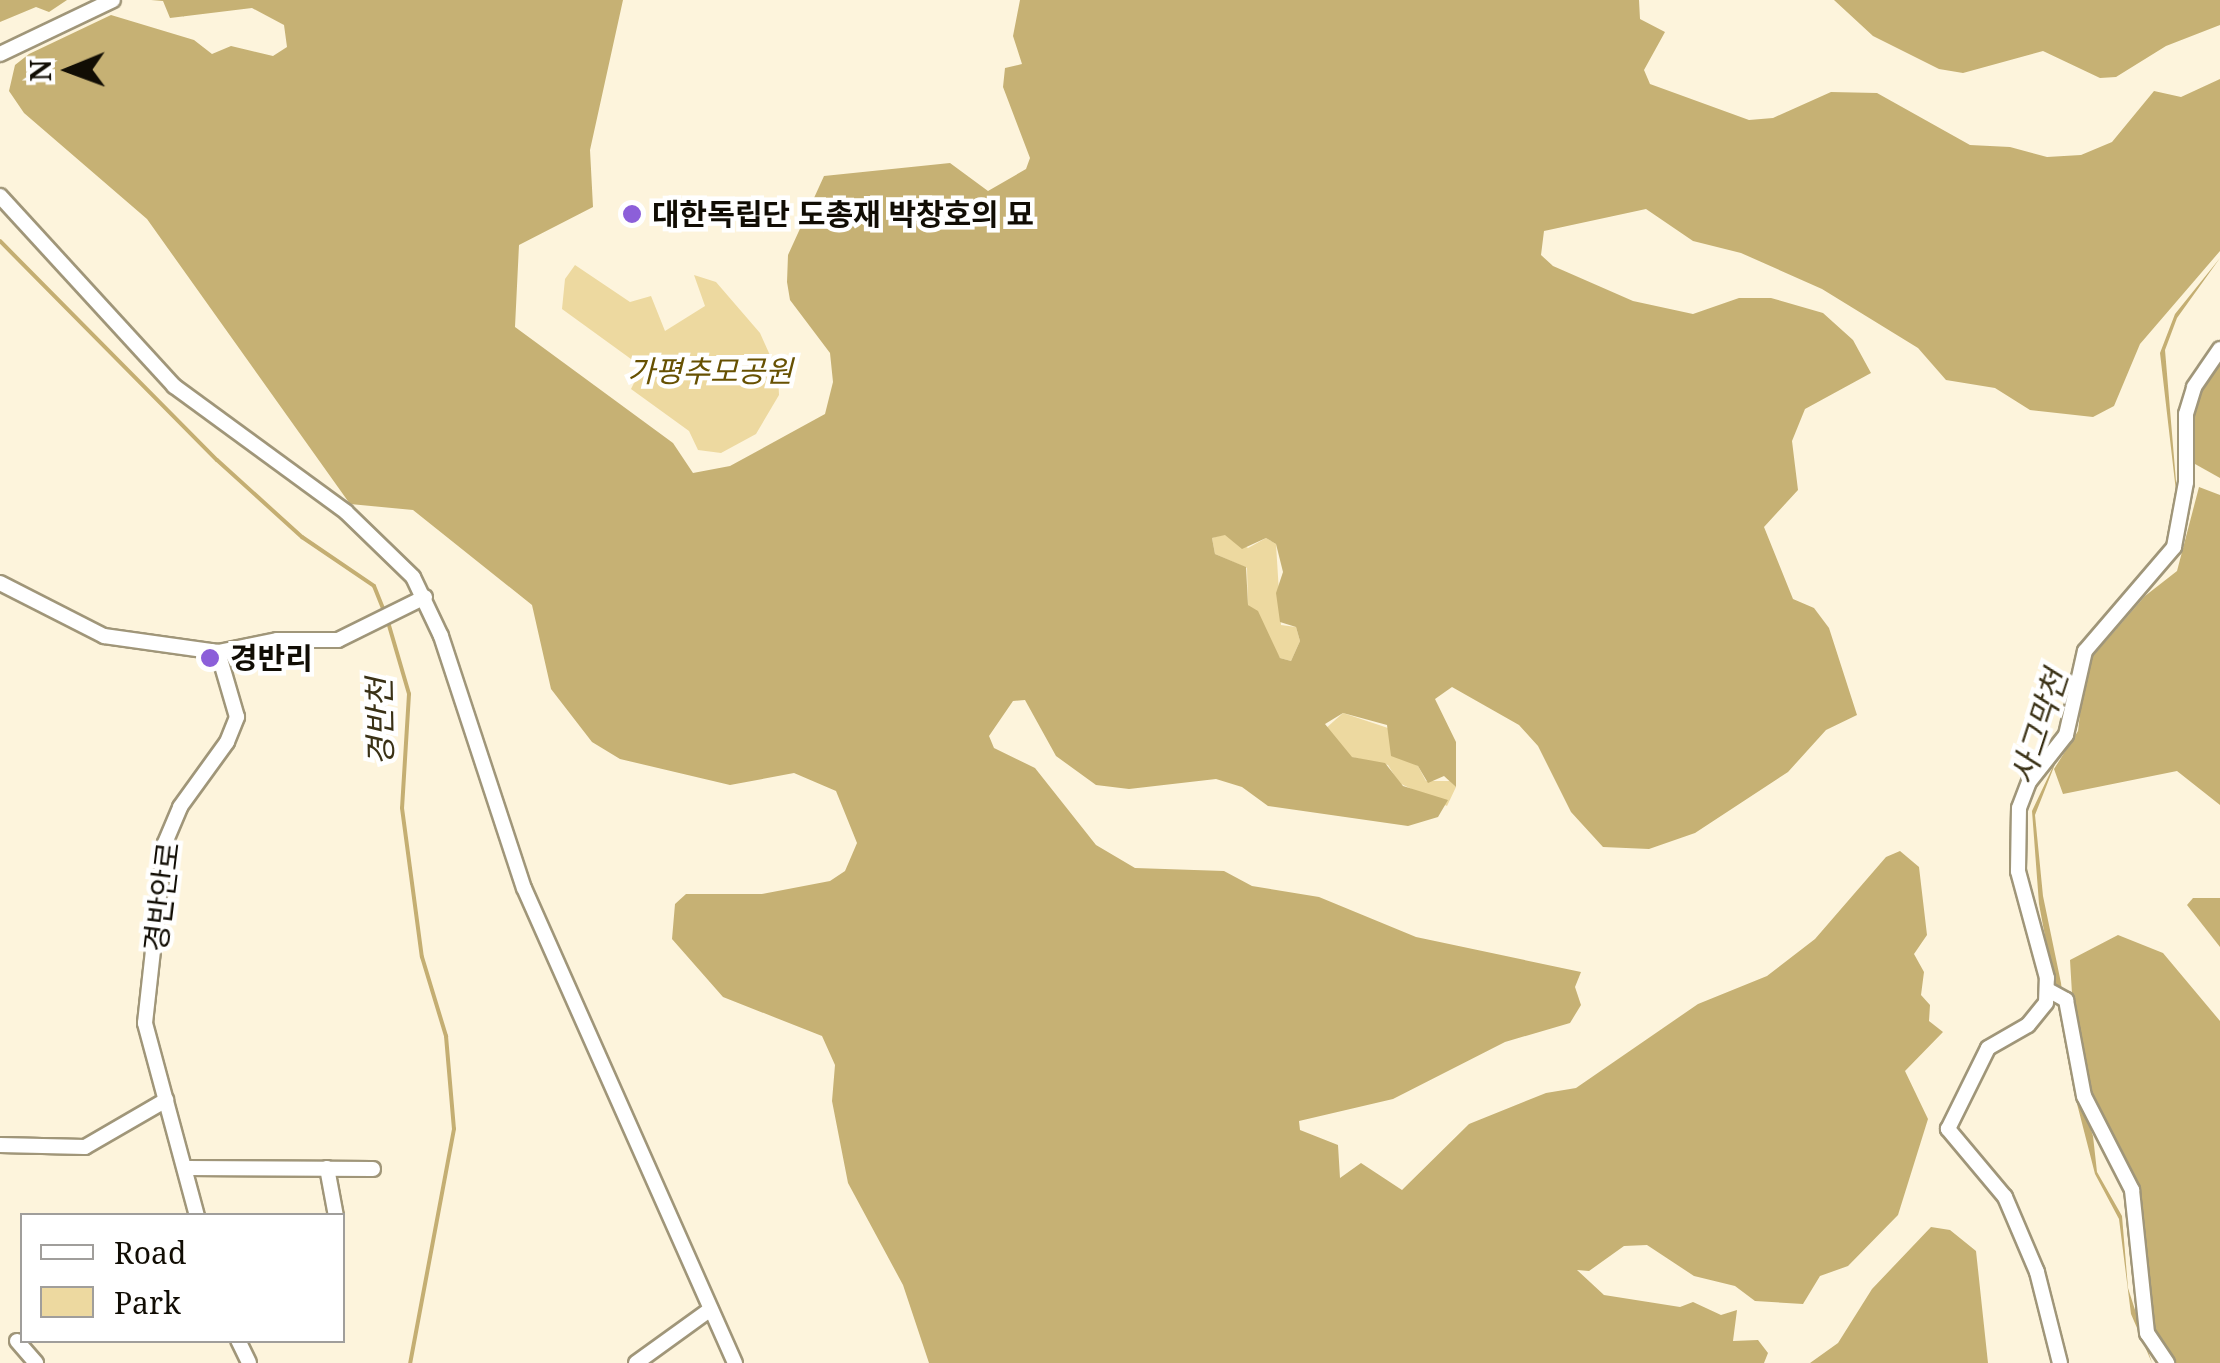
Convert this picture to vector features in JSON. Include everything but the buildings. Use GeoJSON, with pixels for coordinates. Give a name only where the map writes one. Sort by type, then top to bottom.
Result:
{"type":"FeatureCollection","features":[{"type":"Feature","properties":{"kind":"street"},"geometry":{"type":"LineString","coordinates":[[0,54],[113,0]]}},
{"type":"Feature","properties":{"kind":"street"},"geometry":{"type":"LineString","coordinates":[[0,196],[174,386],[346,512],[400,560],[454,676],[517,872],[735,1363]]}},
{"type":"Feature","properties":{"kind":"street"},"geometry":{"type":"LineString","coordinates":[[2166,1363],[2147,1334],[2132,1190],[2084,1096],[2018,870],[2022,797],[2066,735],[2085,651],[2174,547],[2186,482],[2186,414],[2194,387],[2220,349]]}},
{"type":"Feature","properties":{"kind":"street"},"geometry":{"type":"LineString","coordinates":[[0,582],[104,636],[218,652],[360,633],[418,601]]}},
{"type":"Feature","properties":{"kind":"street","name":"경반안로"},"geometry":{"type":"LineString","coordinates":[[196,1213],[145,1023],[162,861],[180,808],[234,729],[236,704],[218,652]]}},
{"type":"Feature","properties":{"kind":"street"},"geometry":{"type":"LineString","coordinates":[[2055,994],[2040,1014],[1988,1048],[1948,1129],[2006,1197],[2037,1272],[2060,1363]]}},
{"type":"Feature","properties":{"kind":"street"},"geometry":{"type":"LineString","coordinates":[[0,1145],[85,1148],[166,1100]]}},
{"type":"Feature","properties":{"kind":"street"},"geometry":{"type":"LineString","coordinates":[[186,1168],[373,1169]]}},
{"type":"Feature","properties":{"kind":"street"},"geometry":{"type":"LineString","coordinates":[[327,1168],[335,1213]]}},
{"type":"Feature","properties":{"kind":"street"},"geometry":{"type":"LineString","coordinates":[[636,1363],[710,1309]]}},
{"type":"Feature","properties":{"kind":"street"},"geometry":{"type":"LineString","coordinates":[[0,1348],[20,1340]]}},
{"type":"Feature","properties":{"kind":"green space","name":"가평추모공원"},"geometry":{"type":"Polygon","coordinates":[[[575,265],[630,302],[651,296],[665,331],[705,306],[694,275],[716,282],[760,333],[778,373],[779,395],[756,434],[721,453],[698,450],[689,431],[631,389],[642,367],[562,309],[565,279],[575,265]]]}},
{"type":"Feature","properties":{"kind":"green space"},"geometry":{"type":"Polygon","coordinates":[[[1225,534],[1248,548],[1266,538],[1276,544],[1281,625],[1296,627],[1300,641],[1291,661],[1280,658],[1248,605],[1247,568],[1215,554],[1212,538],[1225,534]]]}},
{"type":"Feature","properties":{"kind":"green space"},"geometry":{"type":"Polygon","coordinates":[[[1343,713],[1391,729],[1392,752],[1418,766],[1426,781],[1450,781],[1456,787],[1447,806],[1399,783],[1388,765],[1351,757],[1325,729],[1343,713]]]}},
{"type":"Feature","properties":{"kind":"shaded area"},"geometry":{"type":"Polygon","coordinates":[[[0,0],[67,0],[49,12],[36,7],[0,22],[0,0]]]}},
{"type":"Feature","properties":{"kind":"shaded area"},"geometry":{"type":"Polygon","coordinates":[[[151,0],[623,0],[590,150],[593,207],[519,245],[515,327],[673,443],[693,473],[730,466],[825,414],[833,382],[830,353],[790,300],[787,282],[788,255],[824,176],[950,163],[988,191],[1026,169],[1030,158],[1003,87],[1005,68],[1022,64],[1013,36],[1020,0],[1639,0],[1640,19],[1665,32],[1644,70],[1650,84],[1749,120],[1773,118],[1831,92],[1877,93],[1970,145],[2010,147],[2047,157],[2081,155],[2112,142],[2154,91],[2181,97],[2220,79],[2220,251],[2140,344],[2114,406],[2093,417],[2030,410],[1995,388],[1946,380],[1918,348],[1822,289],[1741,253],[1693,241],[1646,209],[1544,231],[1541,255],[1553,266],[1633,301],[1693,314],[1739,298],[1771,298],[1823,313],[1853,340],[1871,373],[1805,409],[1792,441],[1798,490],[1764,527],[1793,599],[1814,608],[1829,628],[1857,715],[1826,730],[1788,772],[1695,833],[1649,849],[1603,847],[1571,812],[1538,746],[1519,725],[1452,687],[1435,699],[1456,742],[1456,787],[1444,776],[1428,783],[1418,766],[1391,756],[1387,725],[1343,713],[1325,724],[1352,757],[1385,763],[1403,786],[1448,800],[1438,817],[1408,826],[1268,806],[1242,787],[1216,779],[1129,789],[1096,785],[1056,756],[1025,700],[1013,701],[989,736],[994,748],[1035,768],[1096,845],[1135,868],[1224,871],[1252,886],[1319,897],[1416,937],[1581,972],[1575,987],[1581,1005],[1570,1023],[1505,1042],[1393,1099],[1299,1121],[1300,1130],[1338,1145],[1340,1178],[1361,1163],[1402,1190],[1469,1124],[1546,1093],[1576,1088],[1698,1004],[1767,976],[1815,939],[1886,857],[1900,851],[1919,867],[1927,935],[1914,954],[1924,972],[1921,995],[1930,1005],[1929,1021],[1943,1032],[1905,1071],[1928,1119],[1898,1215],[1848,1266],[1820,1276],[1803,1304],[1755,1301],[1735,1286],[1694,1276],[1647,1245],[1624,1246],[1589,1271],[1577,1270],[1604,1295],[1680,1307],[1693,1302],[1721,1315],[1737,1310],[1733,1341],[1758,1340],[1768,1353],[1764,1363],[929,1363],[903,1285],[848,1183],[832,1101],[835,1065],[822,1036],[723,997],[672,939],[675,904],[686,894],[762,894],[830,881],[845,871],[857,843],[836,791],[794,773],[730,785],[620,759],[592,742],[551,689],[532,605],[413,510],[350,504],[147,219],[24,113],[9,91],[15,65],[29,54],[111,15],[194,40],[212,54],[231,46],[273,56],[287,47],[284,25],[252,8],[170,18],[163,1],[151,0]],[[1225,535],[1212,538],[1215,554],[1246,567],[1248,605],[1258,611],[1280,658],[1291,661],[1300,641],[1296,627],[1280,622],[1276,593],[1283,572],[1276,544],[1266,538],[1242,549],[1225,535]]]}},
{"type":"Feature","properties":{"kind":"shaded area"},"geometry":{"type":"Polygon","coordinates":[[[1834,0],[2220,0],[2220,25],[2166,46],[2116,77],[2100,78],[2043,51],[1963,73],[1939,69],[1873,36],[1834,0]]]}},
{"type":"Feature","properties":{"kind":"shaded area"},"geometry":{"type":"Polygon","coordinates":[[[2220,258],[2177,318],[2165,350],[2179,517],[2160,353],[2175,314],[2220,258]]]}},
{"type":"Feature","properties":{"kind":"shaded area"},"geometry":{"type":"Polygon","coordinates":[[[2220,355],[2220,478],[2195,464],[2188,439],[2196,388],[2220,355]]]}},
{"type":"Feature","properties":{"kind":"shaded area"},"geometry":{"type":"Polygon","coordinates":[[[2199,487],[2220,495],[2220,805],[2177,771],[2063,794],[2054,769],[2078,731],[2086,664],[2145,596],[2177,571],[2199,487]]]}},
{"type":"Feature","properties":{"kind":"shaded area"},"geometry":{"type":"Polygon","coordinates":[[[2059,754],[2035,815],[2043,896],[2061,983],[2071,1069],[2093,1136],[2097,1172],[2122,1216],[2128,1288],[2152,1363],[2131,1314],[2119,1219],[2095,1174],[2074,1092],[2039,904],[2032,811],[2059,754]]]}},
{"type":"Feature","properties":{"kind":"shaded area"},"geometry":{"type":"Polygon","coordinates":[[[2193,898],[2220,898],[2220,947],[2187,905],[2193,898]]]}},
{"type":"Feature","properties":{"kind":"shaded area"},"geometry":{"type":"Polygon","coordinates":[[[2118,935],[2163,953],[2220,1021],[2220,1363],[2175,1363],[2155,1333],[2141,1225],[2094,1108],[2074,1027],[2070,960],[2118,935]]]}},
{"type":"Feature","properties":{"kind":"shaded area"},"geometry":{"type":"Polygon","coordinates":[[[1931,1227],[1950,1230],[1976,1251],[1988,1363],[1810,1363],[1838,1343],[1872,1289],[1931,1227]]]}},
{"type":"Feature","properties":{"kind":"waterway","name":"경반천"},"geometry":{"type":"LineString","coordinates":[[0,241],[217,460],[302,537],[374,586],[385,613]]}},
{"type":"Feature","properties":{"kind":"waterway","name":"경반천"},"geometry":{"type":"LineString","coordinates":[[388,622],[409,694],[402,808],[422,957],[446,1036],[454,1129],[410,1363]]}},
{"type":"Feature","properties":{"kind":"place","name":"대한독립단 도총재 박창호의 묘"},"geometry":{"type":"Point","coordinates":[632,214]}},
{"type":"Feature","properties":{"kind":"place","name":"경반리"},"geometry":{"type":"Point","coordinates":[210,658]}},
{"type":"Feature","properties":{"kind":"water label","name":"사그막천"},"geometry":{"type":"Point","coordinates":[2039,727]}}]}
